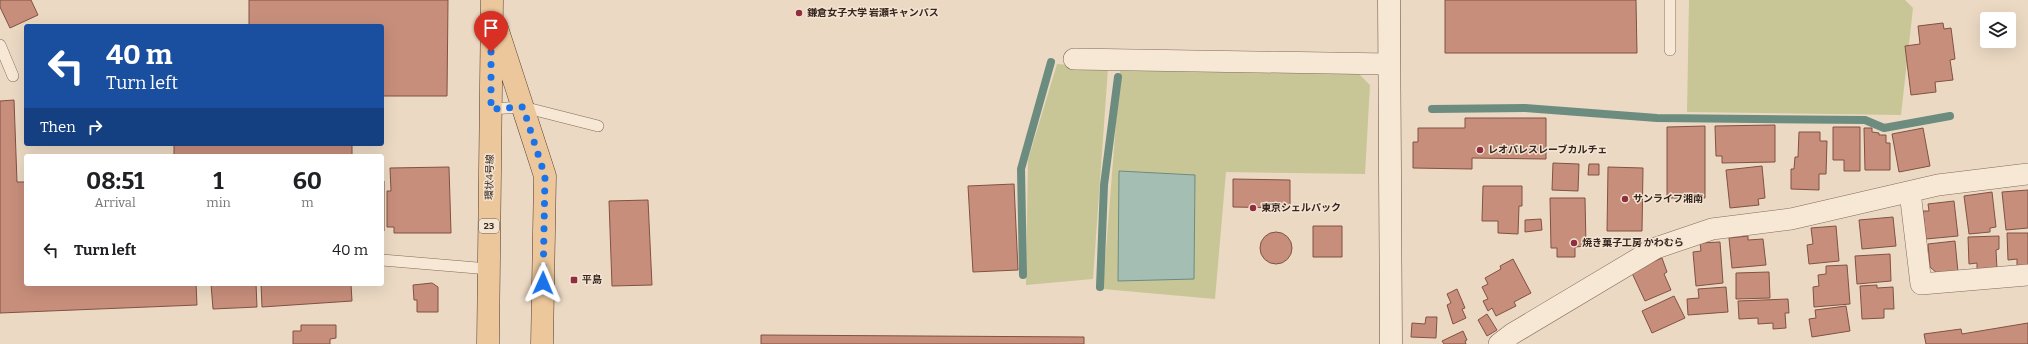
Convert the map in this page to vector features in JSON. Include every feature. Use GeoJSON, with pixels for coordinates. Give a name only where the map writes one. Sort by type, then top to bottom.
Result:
{"type":"FeatureCollection","features":[{"type":"Feature","properties":{"kind":"main road","name":"環状4号線"},"geometry":{"type":"LineString","coordinates":[[492,5],[545,176],[542,344]]}},
{"type":"Feature","properties":{"kind":"main road","name":"環状4号線"},"geometry":{"type":"LineString","coordinates":[[488,344],[492,5]]}},
{"type":"Feature","properties":{"kind":"street"},"geometry":{"type":"LineString","coordinates":[[1389,0],[1391,344]]}},
{"type":"Feature","properties":{"kind":"street"},"geometry":{"type":"LineString","coordinates":[[1074,59],[1389,64]]}},
{"type":"Feature","properties":{"kind":"street"},"geometry":{"type":"LineString","coordinates":[[1499,344],[1512,334],[1656,248],[1712,229],[1791,220],[1946,184],[2028,174]]}},
{"type":"Feature","properties":{"kind":"street"},"geometry":{"type":"LineString","coordinates":[[1910,192],[1921,284],[2028,275]]}},
{"type":"Feature","properties":{"kind":"lane"},"geometry":{"type":"LineString","coordinates":[[1670,0],[1670,50]]}},
{"type":"Feature","properties":{"kind":"lane"},"geometry":{"type":"LineString","coordinates":[[0,45],[13,76]]}},
{"type":"Feature","properties":{"kind":"lane"},"geometry":{"type":"LineString","coordinates":[[491,109],[523,107],[598,126]]}},
{"type":"Feature","properties":{"kind":"lane"},"geometry":{"type":"LineString","coordinates":[[384,260],[489,269]]}},
{"type":"Feature","properties":{"kind":"shaded area"},"geometry":{"type":"Polygon","coordinates":[[[1689,0],[1905,0],[1913,8],[1901,115],[1687,112],[1689,0]]]}},
{"type":"Feature","properties":{"kind":"shaded area"},"geometry":{"type":"Polygon","coordinates":[[[1057,64],[1108,68],[1093,279],[1026,285],[1028,160],[1057,64]]]}},
{"type":"Feature","properties":{"kind":"shaded area"},"geometry":{"type":"Polygon","coordinates":[[[1238,69],[1356,71],[1370,85],[1365,174],[1226,172],[1215,299],[1103,289],[1120,71],[1238,69]]]}},
{"type":"Feature","properties":{"kind":"shaded area"},"geometry":{"type":"Polygon","coordinates":[[[1119,171],[1195,175],[1194,279],[1118,281],[1119,171]]]}},
{"type":"Feature","properties":{"kind":"building"},"geometry":{"type":"Polygon","coordinates":[[[0,0],[31,0],[38,15],[10,28],[0,7],[0,0]]]}},
{"type":"Feature","properties":{"kind":"building"},"geometry":{"type":"Polygon","coordinates":[[[249,0],[448,0],[447,96],[384,96],[384,24],[249,24],[249,0]]]}},
{"type":"Feature","properties":{"kind":"building"},"geometry":{"type":"Polygon","coordinates":[[[1445,0],[1636,0],[1637,53],[1445,53],[1445,0]]]}},
{"type":"Feature","properties":{"kind":"building"},"geometry":{"type":"Polygon","coordinates":[[[1943,23],[1944,29],[1951,28],[1955,59],[1950,60],[1953,80],[1935,82],[1936,92],[1911,95],[1905,46],[1920,44],[1918,26],[1943,23]]]}},
{"type":"Feature","properties":{"kind":"building"},"geometry":{"type":"Polygon","coordinates":[[[14,100],[17,182],[24,182],[24,286],[196,286],[197,305],[0,313],[0,101],[14,100]]]}},
{"type":"Feature","properties":{"kind":"building","name":"レオパレスレーブカルチェ"},"geometry":{"type":"Polygon","coordinates":[[[1465,118],[1546,118],[1546,159],[1472,158],[1472,169],[1413,168],[1413,142],[1418,142],[1418,128],[1465,128],[1465,118]]]}},
{"type":"Feature","properties":{"kind":"building"},"geometry":{"type":"Polygon","coordinates":[[[1775,125],[1775,162],[1722,163],[1722,156],[1716,156],[1715,126],[1775,125]]]}},
{"type":"Feature","properties":{"kind":"building"},"geometry":{"type":"Polygon","coordinates":[[[1705,126],[1705,198],[1667,198],[1667,127],[1705,126]]]}},
{"type":"Feature","properties":{"kind":"building"},"geometry":{"type":"Polygon","coordinates":[[[1833,127],[1860,127],[1860,171],[1844,171],[1844,160],[1833,160],[1833,127]]]}},
{"type":"Feature","properties":{"kind":"building"},"geometry":{"type":"Polygon","coordinates":[[[1864,128],[1872,128],[1872,132],[1879,133],[1879,135],[1886,135],[1886,143],[1890,143],[1890,170],[1865,170],[1864,128]]]}},
{"type":"Feature","properties":{"kind":"building"},"geometry":{"type":"Polygon","coordinates":[[[1923,128],[1930,166],[1899,172],[1892,134],[1923,128]]]}},
{"type":"Feature","properties":{"kind":"building"},"geometry":{"type":"Polygon","coordinates":[[[1799,132],[1820,132],[1820,141],[1827,141],[1826,174],[1819,174],[1819,190],[1791,189],[1791,169],[1794,169],[1795,157],[1798,157],[1799,132]]]}},
{"type":"Feature","properties":{"kind":"building"},"geometry":{"type":"Polygon","coordinates":[[[174,146],[352,146],[352,154],[174,154],[174,146]]]}},
{"type":"Feature","properties":{"kind":"building"},"geometry":{"type":"Polygon","coordinates":[[[1553,163],[1579,164],[1578,191],[1552,190],[1553,163]]]}},
{"type":"Feature","properties":{"kind":"building"},"geometry":{"type":"Polygon","coordinates":[[[1589,164],[1599,164],[1599,175],[1588,175],[1589,164]]]}},
{"type":"Feature","properties":{"kind":"building"},"geometry":{"type":"Polygon","coordinates":[[[1762,166],[1765,198],[1758,199],[1759,205],[1730,208],[1726,170],[1762,166]]]}},
{"type":"Feature","properties":{"kind":"building"},"geometry":{"type":"Polygon","coordinates":[[[449,167],[451,233],[394,233],[394,227],[387,227],[387,191],[391,191],[390,168],[449,167]]]}},
{"type":"Feature","properties":{"kind":"building","name":"サンライフ湘南"},"geometry":{"type":"Polygon","coordinates":[[[1608,167],[1643,168],[1642,231],[1607,231],[1608,167]]]}},
{"type":"Feature","properties":{"kind":"building"},"geometry":{"type":"Polygon","coordinates":[[[1233,179],[1290,180],[1290,208],[1233,207],[1233,179]]]}},
{"type":"Feature","properties":{"kind":"building"},"geometry":{"type":"Polygon","coordinates":[[[1014,184],[1018,270],[973,272],[968,186],[1014,184]]]}},
{"type":"Feature","properties":{"kind":"building"},"geometry":{"type":"Polygon","coordinates":[[[1483,186],[1522,186],[1522,206],[1519,206],[1518,234],[1498,233],[1498,221],[1482,221],[1483,186]]]}},
{"type":"Feature","properties":{"kind":"building"},"geometry":{"type":"Polygon","coordinates":[[[2028,190],[2028,228],[2006,230],[2002,192],[2028,190]]]}},
{"type":"Feature","properties":{"kind":"building"},"geometry":{"type":"Polygon","coordinates":[[[1992,192],[1996,227],[1990,228],[1990,232],[1969,234],[1964,196],[1992,192]]]}},
{"type":"Feature","properties":{"kind":"building"},"geometry":{"type":"Polygon","coordinates":[[[1550,198],[1585,198],[1586,246],[1575,247],[1575,257],[1557,257],[1557,248],[1551,248],[1550,198]]]}},
{"type":"Feature","properties":{"kind":"building"},"geometry":{"type":"Polygon","coordinates":[[[648,200],[652,285],[612,286],[609,201],[648,200]]]}},
{"type":"Feature","properties":{"kind":"building"},"geometry":{"type":"Polygon","coordinates":[[[1954,201],[1958,236],[1926,239],[1923,211],[1929,211],[1928,204],[1954,201]]]}},
{"type":"Feature","properties":{"kind":"building"},"geometry":{"type":"Polygon","coordinates":[[[1893,217],[1896,246],[1862,249],[1859,220],[1893,217]]]}},
{"type":"Feature","properties":{"kind":"building"},"geometry":{"type":"Polygon","coordinates":[[[1541,219],[1542,230],[1525,232],[1525,220],[1541,219]]]}},
{"type":"Feature","properties":{"kind":"building"},"geometry":{"type":"Polygon","coordinates":[[[1313,226],[1342,226],[1342,257],[1313,257],[1313,226]]]}},
{"type":"Feature","properties":{"kind":"building"},"geometry":{"type":"Polygon","coordinates":[[[1836,226],[1839,261],[1809,264],[1807,245],[1813,244],[1811,228],[1836,226]]]}},
{"type":"Feature","properties":{"kind":"building"},"geometry":{"type":"Polygon","coordinates":[[[1276,232],[1282,233],[1289,239],[1292,248],[1291,254],[1285,261],[1276,264],[1270,263],[1263,257],[1260,248],[1261,242],[1267,235],[1276,232]]]}},
{"type":"Feature","properties":{"kind":"building"},"geometry":{"type":"Polygon","coordinates":[[[2007,233],[2028,233],[2028,266],[2017,266],[2017,259],[2008,260],[2007,233]]]}},
{"type":"Feature","properties":{"kind":"building"},"geometry":{"type":"Polygon","coordinates":[[[1748,236],[1748,240],[1763,239],[1766,265],[1732,268],[1729,238],[1748,236]]]}},
{"type":"Feature","properties":{"kind":"building"},"geometry":{"type":"Polygon","coordinates":[[[1999,236],[1999,249],[1996,250],[1997,269],[1977,269],[1977,263],[1969,264],[1968,237],[1999,236]]]}},
{"type":"Feature","properties":{"kind":"building"},"geometry":{"type":"Polygon","coordinates":[[[1955,241],[1958,272],[1938,274],[1930,267],[1928,244],[1955,241]]]}},
{"type":"Feature","properties":{"kind":"building"},"geometry":{"type":"Polygon","coordinates":[[[1720,242],[1723,283],[1696,286],[1693,252],[1701,251],[1700,243],[1720,242]]]}},
{"type":"Feature","properties":{"kind":"building"},"geometry":{"type":"Polygon","coordinates":[[[1890,254],[1891,281],[1857,284],[1855,256],[1890,254]]]}},
{"type":"Feature","properties":{"kind":"building"},"geometry":{"type":"Polygon","coordinates":[[[1662,258],[1667,272],[1664,274],[1671,290],[1645,301],[1631,271],[1662,258]]]}},
{"type":"Feature","properties":{"kind":"building"},"geometry":{"type":"Polygon","coordinates":[[[1513,259],[1531,293],[1514,302],[1516,306],[1496,316],[1492,308],[1488,311],[1483,301],[1488,299],[1482,287],[1488,284],[1485,278],[1501,269],[1500,266],[1513,259]]]}},
{"type":"Feature","properties":{"kind":"building"},"geometry":{"type":"Polygon","coordinates":[[[1847,265],[1850,304],[1814,307],[1813,287],[1819,286],[1818,275],[1826,274],[1826,266],[1847,265]]]}},
{"type":"Feature","properties":{"kind":"building"},"geometry":{"type":"Polygon","coordinates":[[[1769,272],[1770,298],[1736,299],[1736,273],[1769,272]]]}},
{"type":"Feature","properties":{"kind":"building"},"geometry":{"type":"Polygon","coordinates":[[[432,283],[438,287],[438,312],[417,312],[417,300],[414,300],[413,285],[432,283]]]}},
{"type":"Feature","properties":{"kind":"building"},"geometry":{"type":"Polygon","coordinates":[[[1877,285],[1877,288],[1893,287],[1894,309],[1884,309],[1884,318],[1862,319],[1860,286],[1877,285]]]}},
{"type":"Feature","properties":{"kind":"building"},"geometry":{"type":"Polygon","coordinates":[[[211,286],[256,286],[257,307],[213,309],[211,286]]]}},
{"type":"Feature","properties":{"kind":"building"},"geometry":{"type":"Polygon","coordinates":[[[261,286],[351,286],[352,301],[262,307],[261,286]]]}},
{"type":"Feature","properties":{"kind":"building"},"geometry":{"type":"Polygon","coordinates":[[[1726,287],[1728,312],[1688,315],[1687,299],[1699,298],[1698,289],[1726,287]]]}},
{"type":"Feature","properties":{"kind":"building"},"geometry":{"type":"Polygon","coordinates":[[[1457,289],[1465,308],[1462,309],[1466,318],[1453,324],[1447,305],[1451,303],[1447,294],[1457,289]]]}},
{"type":"Feature","properties":{"kind":"building"},"geometry":{"type":"Polygon","coordinates":[[[1674,296],[1685,318],[1652,333],[1642,311],[1674,296]]]}},
{"type":"Feature","properties":{"kind":"building"},"geometry":{"type":"Polygon","coordinates":[[[1788,299],[1789,313],[1785,313],[1786,328],[1773,329],[1773,323],[1758,324],[1758,318],[1739,319],[1738,301],[1788,299]]]}},
{"type":"Feature","properties":{"kind":"building"},"geometry":{"type":"Polygon","coordinates":[[[1846,306],[1850,331],[1812,337],[1809,319],[1816,318],[1815,310],[1846,306]]]}},
{"type":"Feature","properties":{"kind":"building"},"geometry":{"type":"Polygon","coordinates":[[[1487,314],[1497,330],[1487,336],[1478,320],[1487,314]]]}},
{"type":"Feature","properties":{"kind":"building"},"geometry":{"type":"Polygon","coordinates":[[[1426,317],[1437,317],[1436,338],[1411,337],[1412,323],[1425,324],[1426,317]]]}},
{"type":"Feature","properties":{"kind":"building"},"geometry":{"type":"Polygon","coordinates":[[[2028,323],[2028,344],[1926,344],[1924,334],[1961,329],[1962,334],[2028,323]]]}},
{"type":"Feature","properties":{"kind":"building"},"geometry":{"type":"Polygon","coordinates":[[[301,325],[336,325],[336,338],[330,339],[330,344],[293,344],[293,331],[301,331],[301,325]]]}},
{"type":"Feature","properties":{"kind":"building"},"geometry":{"type":"Polygon","coordinates":[[[1463,331],[1467,340],[1465,341],[1466,344],[1444,344],[1442,341],[1463,331]]]}},
{"type":"Feature","properties":{"kind":"building"},"geometry":{"type":"Polygon","coordinates":[[[761,335],[1084,337],[1084,344],[761,344],[761,335]]]}},
{"type":"Feature","properties":{"kind":"waterway"},"geometry":{"type":"LineString","coordinates":[[1023,275],[1021,169],[1051,62]]}},
{"type":"Feature","properties":{"kind":"waterway"},"geometry":{"type":"LineString","coordinates":[[1100,287],[1104,185],[1118,77]]}},
{"type":"Feature","properties":{"kind":"waterway"},"geometry":{"type":"LineString","coordinates":[[1432,109],[1525,108],[1657,118],[1865,120],[1884,128],[1950,116]]}},
{"type":"Feature","properties":{"kind":"place","name":"鎌倉女子大学 岩瀬キャンパス"},"geometry":{"type":"Point","coordinates":[799,13]}},
{"type":"Feature","properties":{"kind":"place","name":"レオパレスレーブカルチェ"},"geometry":{"type":"Point","coordinates":[1480,150]}},
{"type":"Feature","properties":{"kind":"place","name":"サンライフ湘南"},"geometry":{"type":"Point","coordinates":[1625,199]}},
{"type":"Feature","properties":{"kind":"place","name":"東京シェルパック"},"geometry":{"type":"Point","coordinates":[1253,208]}},
{"type":"Feature","properties":{"kind":"place","name":"焼き菓子工房 かわむら"},"geometry":{"type":"Point","coordinates":[1574,243]}},
{"type":"Feature","properties":{"kind":"place","name":"平島"},"geometry":{"type":"Point","coordinates":[574,280]}},
{"type":"Feature","properties":{"kind":"route"},"geometry":{"type":"LineString","coordinates":[[491,52],[491,109],[523,107],[545,176],[543,283]]}}]}
